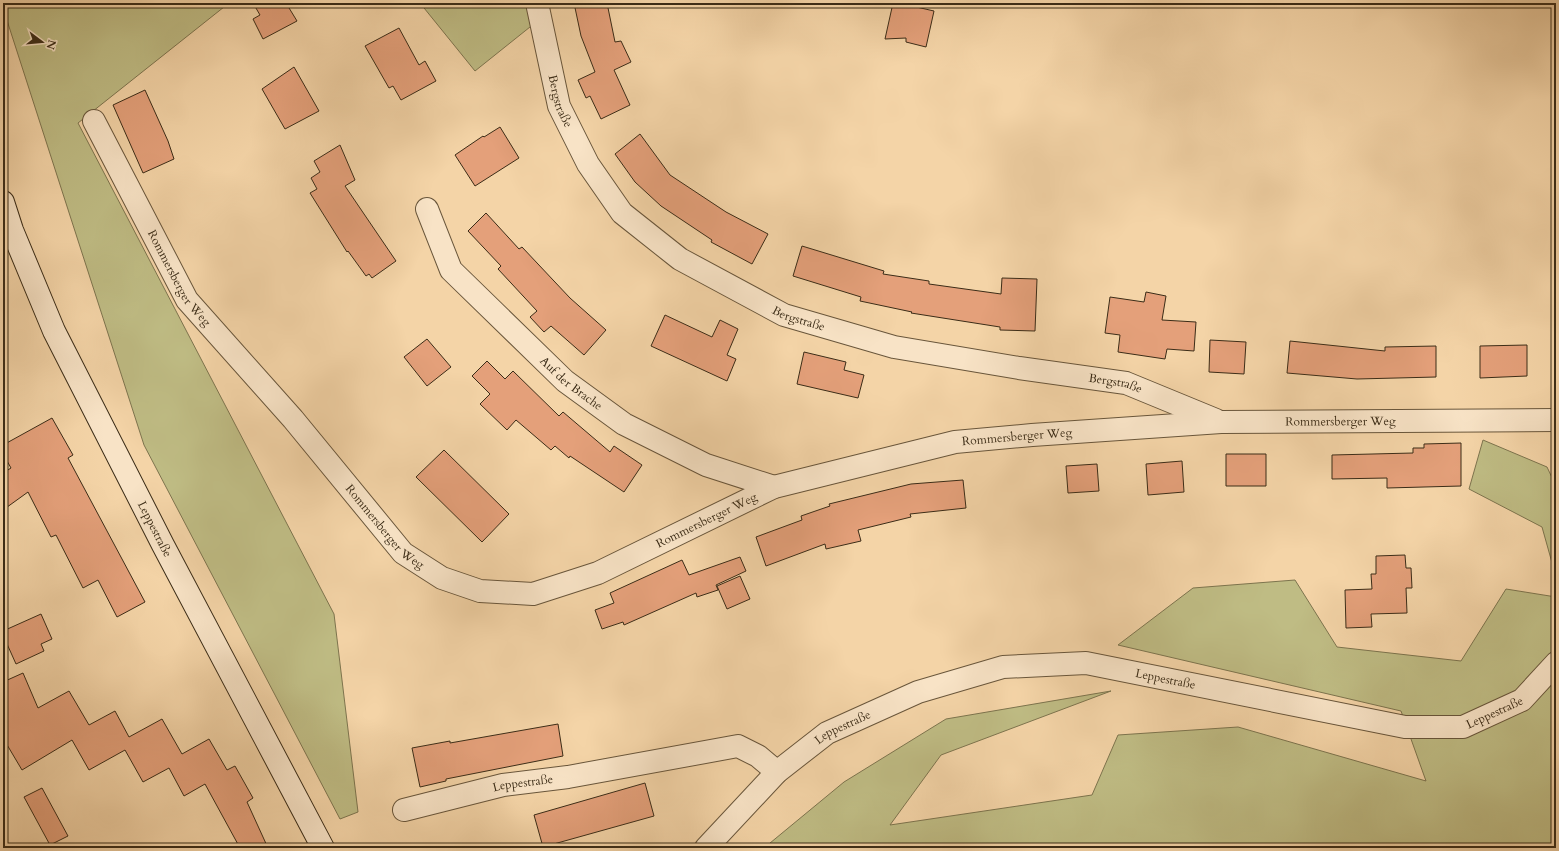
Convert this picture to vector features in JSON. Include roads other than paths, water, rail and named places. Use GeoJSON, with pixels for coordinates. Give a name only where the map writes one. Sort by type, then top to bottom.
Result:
{"type":"FeatureCollection","features":[{"type":"Feature","properties":{"kind":"street","name":"Bergstraße"},"geometry":{"type":"LineString","coordinates":[[537,3],[559,106],[588,164],[622,213],[680,259],[784,315],[894,347],[1019,368],[1126,383],[1220,422]]}},
{"type":"Feature","properties":{"kind":"street","name":"Rommersberger Weg"},"geometry":{"type":"LineString","coordinates":[[94,121],[187,300],[293,419],[403,553],[442,578],[480,591],[533,594],[598,573],[774,487],[955,442],[1220,422],[1553,424]]}},
{"type":"Feature","properties":{"kind":"street","name":"Leppestraße"},"geometry":{"type":"LineString","coordinates":[[3,202],[12,230],[54,331],[160,538],[323,848]]}},
{"type":"Feature","properties":{"kind":"street","name":"Auf der Brache"},"geometry":{"type":"LineString","coordinates":[[427,209],[451,270],[565,381],[624,424],[706,465],[774,487]]}},
{"type":"Feature","properties":{"kind":"street","name":"Leppestraße"},"geometry":{"type":"LineString","coordinates":[[706,848],[777,772],[827,733],[918,692],[1002,667],[1086,663],[1405,727],[1462,727],[1522,700],[1556,663]]}},
{"type":"Feature","properties":{"kind":"street","name":"Leppestraße"},"geometry":{"type":"LineString","coordinates":[[404,810],[503,785],[568,777],[738,746],[758,756],[777,772]]}}]}
